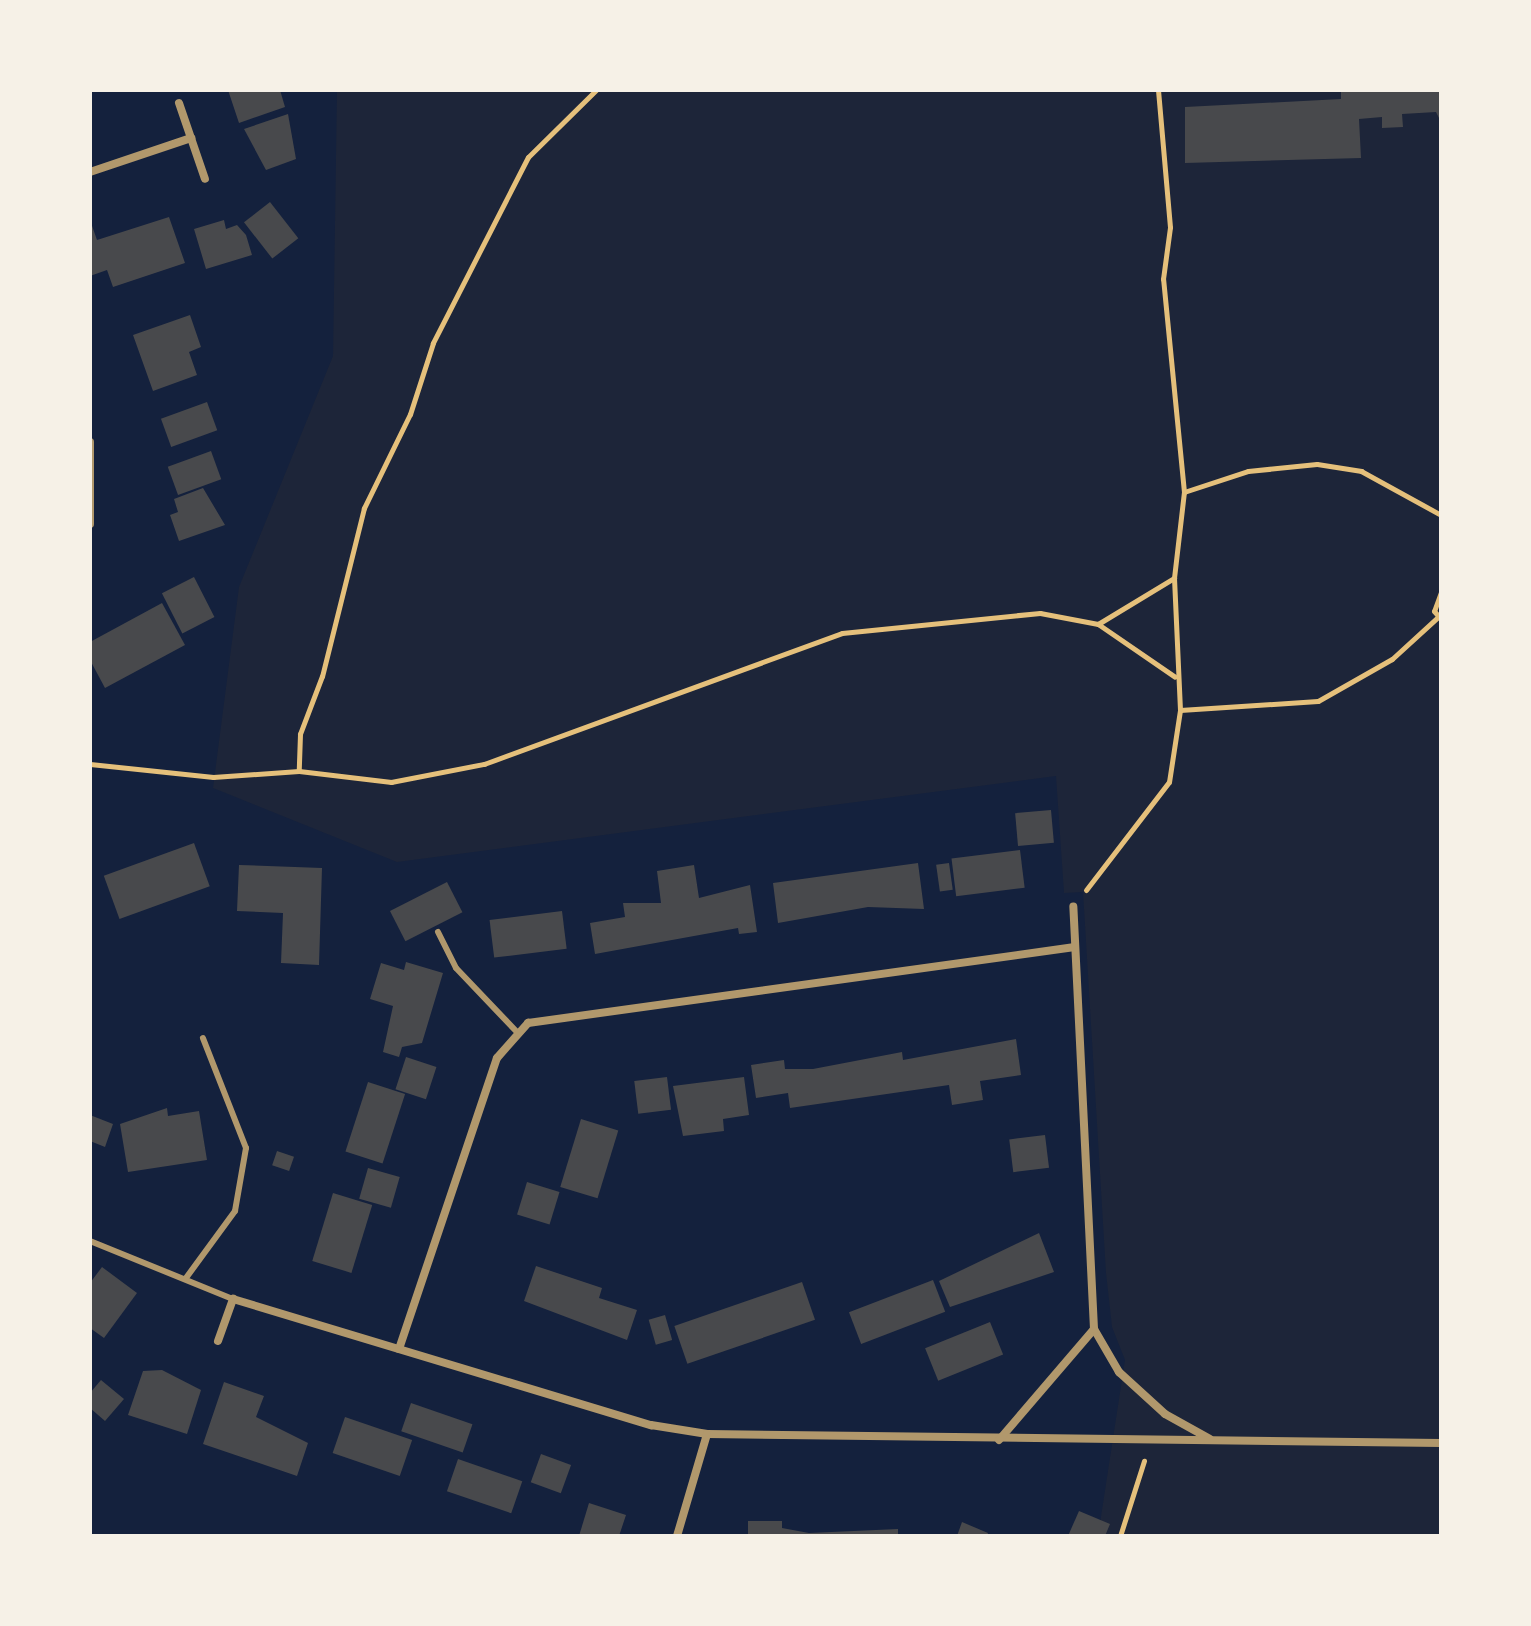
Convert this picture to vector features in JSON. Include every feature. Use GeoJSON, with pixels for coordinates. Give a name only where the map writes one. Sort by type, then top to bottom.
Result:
{"type":"FeatureCollection","features":[{"type":"Feature","properties":{"kind":"street"},"geometry":{"type":"LineString","coordinates":[[179,103],[205,179]]}},
{"type":"Feature","properties":{"kind":"street"},"geometry":{"type":"LineString","coordinates":[[90,172],[191,138]]}},
{"type":"Feature","properties":{"kind":"street"},"geometry":{"type":"LineString","coordinates":[[90,442],[90,524]]}},
{"type":"Feature","properties":{"kind":"street"},"geometry":{"type":"LineString","coordinates":[[1073,907],[1094,1329],[1119,1372],[1165,1414],[1211,1440]]}},
{"type":"Feature","properties":{"kind":"street"},"geometry":{"type":"LineString","coordinates":[[399,1349],[497,1058],[516,1031],[558,1014],[1075,947]]}},
{"type":"Feature","properties":{"kind":"street"},"geometry":{"type":"LineString","coordinates":[[218,1341],[233,1299],[651,1425],[707,1434],[999,1440],[1152,1437],[1441,1443]]}},
{"type":"Feature","properties":{"kind":"street"},"geometry":{"type":"LineString","coordinates":[[999,1440],[1094,1329]]}},
{"type":"Feature","properties":{"kind":"street"},"geometry":{"type":"LineString","coordinates":[[677,1536],[707,1434]]}},
{"type":"Feature","properties":{"kind":"lane"},"geometry":{"type":"LineString","coordinates":[[438,932],[456,968],[516,1031]]}},
{"type":"Feature","properties":{"kind":"lane"},"geometry":{"type":"LineString","coordinates":[[186,1278],[235,1211],[246,1148],[203,1038]]}},
{"type":"Feature","properties":{"kind":"lane"},"geometry":{"type":"LineString","coordinates":[[90,1241],[233,1299]]}},
{"type":"Feature","properties":{"kind":"path"},"geometry":{"type":"LineString","coordinates":[[299,771],[300,734],[322,676],[364,508],[410,414],[433,343],[528,157],[596,90]]}},
{"type":"Feature","properties":{"kind":"path"},"geometry":{"type":"LineString","coordinates":[[1073,907],[1169,782],[1180,710],[1175,677],[1174,578],[1184,492],[1163,279],[1170,227],[1158,90]]}},
{"type":"Feature","properties":{"kind":"path"},"geometry":{"type":"LineString","coordinates":[[1184,492],[1248,471],[1317,464],[1361,471],[1441,515]]}},
{"type":"Feature","properties":{"kind":"path"},"geometry":{"type":"LineString","coordinates":[[1098,624],[1174,578]]}},
{"type":"Feature","properties":{"kind":"path"},"geometry":{"type":"LineString","coordinates":[[1180,710],[1318,701],[1392,659],[1439,618],[1441,592]]}},
{"type":"Feature","properties":{"kind":"path"},"geometry":{"type":"LineString","coordinates":[[90,764],[213,777],[299,771],[391,782],[484,764],[842,633],[1040,613],[1098,624],[1175,677]]}},
{"type":"Feature","properties":{"kind":"path"},"geometry":{"type":"LineString","coordinates":[[1120,1536],[1152,1437]]}},
{"type":"Feature","properties":{"kind":"shaded area"},"geometry":{"type":"Polygon","coordinates":[[[337,90],[1441,90],[1441,1536],[1098,1536],[1125,1360],[1112,1327],[1106,1273],[1083,892],[1064,893],[1056,776],[397,862],[213,788],[239,587],[333,356],[337,90]]]}},
{"type":"Feature","properties":{"kind":"building"},"geometry":{"type":"Polygon","coordinates":[[[228,90],[280,90],[285,107],[239,123],[228,90]]]}},
{"type":"Feature","properties":{"kind":"building"},"geometry":{"type":"Polygon","coordinates":[[[1341,90],[1441,90],[1441,122],[1436,112],[1402,114],[1403,127],[1382,128],[1382,117],[1359,119],[1361,158],[1185,163],[1185,107],[1341,99],[1341,90]]]}},
{"type":"Feature","properties":{"kind":"building"},"geometry":{"type":"Polygon","coordinates":[[[288,114],[296,159],[266,170],[244,129],[288,114]]]}},
{"type":"Feature","properties":{"kind":"building"},"geometry":{"type":"Polygon","coordinates":[[[270,202],[298,238],[272,259],[244,222],[270,202]]]}},
{"type":"Feature","properties":{"kind":"building"},"geometry":{"type":"Polygon","coordinates":[[[169,217],[185,263],[113,287],[107,270],[90,276],[90,220],[97,240],[169,217]]]}},
{"type":"Feature","properties":{"kind":"building"},"geometry":{"type":"Polygon","coordinates":[[[224,220],[226,229],[237,225],[246,235],[252,255],[206,269],[194,229],[224,220]]]}},
{"type":"Feature","properties":{"kind":"building"},"geometry":{"type":"Polygon","coordinates":[[[190,315],[201,347],[189,352],[197,375],[153,391],[133,335],[190,315]]]}},
{"type":"Feature","properties":{"kind":"building"},"geometry":{"type":"Polygon","coordinates":[[[207,402],[217,430],[171,447],[161,419],[207,402]]]}},
{"type":"Feature","properties":{"kind":"building"},"geometry":{"type":"Polygon","coordinates":[[[211,451],[221,479],[178,495],[168,467],[211,451]]]}},
{"type":"Feature","properties":{"kind":"building"},"geometry":{"type":"Polygon","coordinates":[[[203,488],[225,525],[179,541],[170,515],[178,512],[174,499],[203,488]]]}},
{"type":"Feature","properties":{"kind":"building"},"geometry":{"type":"Polygon","coordinates":[[[194,577],[214,617],[182,633],[162,593],[194,577]]]}},
{"type":"Feature","properties":{"kind":"building"},"geometry":{"type":"Polygon","coordinates":[[[162,603],[185,645],[105,688],[90,660],[90,642],[162,603]]]}},
{"type":"Feature","properties":{"kind":"building"},"geometry":{"type":"Polygon","coordinates":[[[1051,810],[1054,843],[1018,846],[1015,813],[1051,810]]]}},
{"type":"Feature","properties":{"kind":"building"},"geometry":{"type":"Polygon","coordinates":[[[194,843],[210,886],[120,919],[104,876],[194,843]]]}},
{"type":"Feature","properties":{"kind":"building"},"geometry":{"type":"Polygon","coordinates":[[[1020,850],[1025,888],[956,896],[952,858],[1020,850]]]}},
{"type":"Feature","properties":{"kind":"building"},"geometry":{"type":"Polygon","coordinates":[[[918,863],[924,909],[868,907],[778,923],[773,883],[918,863]]]}},
{"type":"Feature","properties":{"kind":"building"},"geometry":{"type":"Polygon","coordinates":[[[949,863],[953,890],[940,892],[936,865],[949,863]]]}},
{"type":"Feature","properties":{"kind":"building"},"geometry":{"type":"Polygon","coordinates":[[[239,865],[322,868],[319,965],[281,963],[283,913],[237,911],[239,865]]]}},
{"type":"Feature","properties":{"kind":"building"},"geometry":{"type":"Polygon","coordinates":[[[694,865],[699,898],[750,885],[757,932],[739,934],[738,928],[595,954],[590,923],[625,917],[623,903],[661,903],[657,871],[694,865]]]}},
{"type":"Feature","properties":{"kind":"building"},"geometry":{"type":"Polygon","coordinates":[[[447,882],[462,912],[405,941],[390,911],[447,882]]]}},
{"type":"Feature","properties":{"kind":"building"},"geometry":{"type":"Polygon","coordinates":[[[562,911],[567,949],[494,958],[490,920],[562,911]]]}},
{"type":"Feature","properties":{"kind":"building"},"geometry":{"type":"Polygon","coordinates":[[[406,962],[443,973],[422,1043],[402,1047],[399,1057],[383,1052],[393,1006],[370,999],[381,963],[404,970],[406,962]]]}},
{"type":"Feature","properties":{"kind":"building"},"geometry":{"type":"Polygon","coordinates":[[[1016,1039],[1021,1075],[980,1081],[983,1100],[952,1105],[949,1085],[790,1108],[788,1093],[756,1098],[751,1065],[784,1060],[785,1069],[813,1069],[902,1052],[903,1060],[1016,1039]]]}},
{"type":"Feature","properties":{"kind":"building"},"geometry":{"type":"Polygon","coordinates":[[[406,1057],[436,1067],[426,1099],[395,1089],[406,1057]]]}},
{"type":"Feature","properties":{"kind":"building"},"geometry":{"type":"Polygon","coordinates":[[[667,1077],[671,1110],[638,1114],[634,1081],[667,1077]]]}},
{"type":"Feature","properties":{"kind":"building"},"geometry":{"type":"Polygon","coordinates":[[[744,1077],[749,1115],[723,1119],[724,1131],[683,1136],[673,1086],[744,1077]]]}},
{"type":"Feature","properties":{"kind":"building"},"geometry":{"type":"Polygon","coordinates":[[[368,1082],[405,1094],[383,1163],[345,1151],[368,1082]]]}},
{"type":"Feature","properties":{"kind":"building"},"geometry":{"type":"Polygon","coordinates":[[[167,1108],[168,1116],[199,1111],[207,1160],[128,1172],[120,1124],[167,1108]]]}},
{"type":"Feature","properties":{"kind":"building"},"geometry":{"type":"Polygon","coordinates":[[[90,1115],[113,1124],[105,1147],[90,1141],[90,1115]]]}},
{"type":"Feature","properties":{"kind":"building"},"geometry":{"type":"Polygon","coordinates":[[[581,1119],[618,1130],[598,1198],[560,1187],[581,1119]]]}},
{"type":"Feature","properties":{"kind":"building"},"geometry":{"type":"Polygon","coordinates":[[[1045,1135],[1049,1168],[1013,1172],[1009,1139],[1045,1135]]]}},
{"type":"Feature","properties":{"kind":"building"},"geometry":{"type":"Polygon","coordinates":[[[277,1151],[294,1157],[289,1171],[272,1165],[277,1151]]]}},
{"type":"Feature","properties":{"kind":"building"},"geometry":{"type":"Polygon","coordinates":[[[368,1168],[400,1177],[391,1208],[359,1199],[368,1168]]]}},
{"type":"Feature","properties":{"kind":"building"},"geometry":{"type":"Polygon","coordinates":[[[527,1182],[560,1192],[550,1224],[517,1215],[527,1182]]]}},
{"type":"Feature","properties":{"kind":"building"},"geometry":{"type":"Polygon","coordinates":[[[333,1193],[372,1205],[351,1273],[312,1261],[333,1193]]]}},
{"type":"Feature","properties":{"kind":"building"},"geometry":{"type":"Polygon","coordinates":[[[1039,1233],[1054,1272],[950,1307],[939,1281],[1039,1233]]]}},
{"type":"Feature","properties":{"kind":"building"},"geometry":{"type":"Polygon","coordinates":[[[536,1266],[602,1288],[599,1298],[637,1310],[627,1340],[524,1301],[536,1266]]]}},
{"type":"Feature","properties":{"kind":"building"},"geometry":{"type":"Polygon","coordinates":[[[102,1267],[137,1293],[104,1338],[90,1328],[90,1283],[102,1267]]]}},
{"type":"Feature","properties":{"kind":"building"},"geometry":{"type":"Polygon","coordinates":[[[933,1280],[945,1312],[861,1344],[849,1312],[933,1280]]]}},
{"type":"Feature","properties":{"kind":"building"},"geometry":{"type":"Polygon","coordinates":[[[802,1282],[815,1320],[687,1364],[674,1326],[802,1282]]]}},
{"type":"Feature","properties":{"kind":"building"},"geometry":{"type":"Polygon","coordinates":[[[665,1315],[672,1340],[656,1345],[649,1320],[665,1315]]]}},
{"type":"Feature","properties":{"kind":"building"},"geometry":{"type":"Polygon","coordinates":[[[990,1322],[1003,1354],[938,1381],[925,1348],[990,1322]]]}},
{"type":"Feature","properties":{"kind":"building"},"geometry":{"type":"Polygon","coordinates":[[[162,1370],[201,1390],[187,1434],[128,1415],[143,1371],[162,1370]]]}},
{"type":"Feature","properties":{"kind":"building"},"geometry":{"type":"Polygon","coordinates":[[[101,1380],[124,1399],[105,1421],[90,1408],[90,1393],[101,1380]]]}},
{"type":"Feature","properties":{"kind":"building"},"geometry":{"type":"Polygon","coordinates":[[[224,1382],[264,1396],[256,1417],[308,1443],[297,1476],[203,1444],[224,1382]]]}},
{"type":"Feature","properties":{"kind":"building"},"geometry":{"type":"Polygon","coordinates":[[[411,1403],[472,1424],[463,1453],[401,1431],[411,1403]]]}},
{"type":"Feature","properties":{"kind":"building"},"geometry":{"type":"Polygon","coordinates":[[[345,1417],[412,1440],[400,1476],[333,1453],[345,1417]]]}},
{"type":"Feature","properties":{"kind":"building"},"geometry":{"type":"Polygon","coordinates":[[[541,1454],[571,1465],[561,1493],[531,1482],[541,1454]]]}},
{"type":"Feature","properties":{"kind":"building"},"geometry":{"type":"Polygon","coordinates":[[[458,1459],[522,1481],[511,1513],[447,1491],[458,1459]]]}},
{"type":"Feature","properties":{"kind":"building"},"geometry":{"type":"Polygon","coordinates":[[[589,1503],[626,1515],[619,1536],[579,1536],[589,1503]]]}},
{"type":"Feature","properties":{"kind":"building"},"geometry":{"type":"Polygon","coordinates":[[[1079,1511],[1110,1524],[1105,1536],[1068,1536],[1079,1511]]]}},
{"type":"Feature","properties":{"kind":"building"},"geometry":{"type":"Polygon","coordinates":[[[748,1521],[782,1521],[782,1528],[809,1533],[898,1529],[898,1536],[748,1536],[748,1521]]]}},
{"type":"Feature","properties":{"kind":"building"},"geometry":{"type":"Polygon","coordinates":[[[962,1522],[988,1533],[987,1536],[957,1536],[962,1522]]]}}]}
